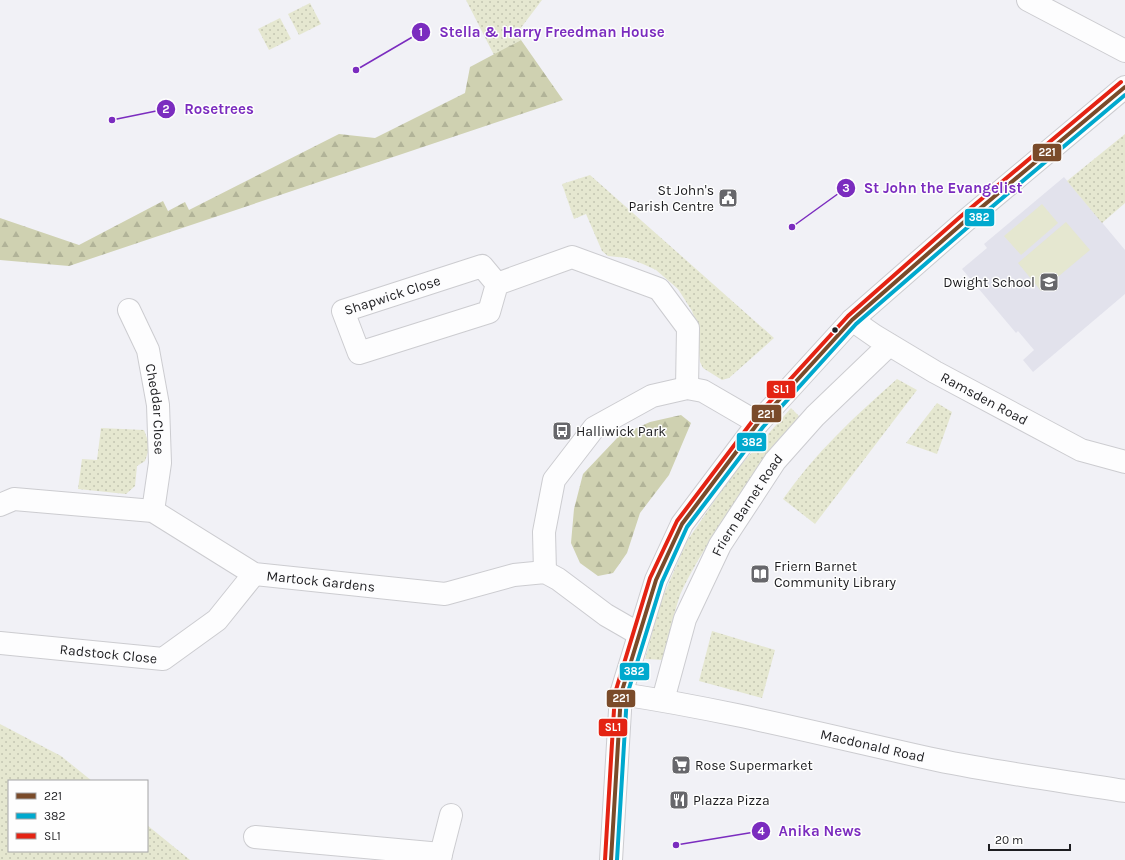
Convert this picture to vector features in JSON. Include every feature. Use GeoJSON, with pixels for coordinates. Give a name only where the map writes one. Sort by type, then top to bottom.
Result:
{"type":"FeatureCollection","features":[{"type":"Feature","properties":{"kind":"street"},"geometry":{"type":"LineString","coordinates":[[1028,0],[1125,51]]}},
{"type":"Feature","properties":{"kind":"street"},"geometry":{"type":"LineString","coordinates":[[611,860],[621,694],[656,580],[682,524],[758,422],[852,320],[1125,87]]}},
{"type":"Feature","properties":{"kind":"street"},"geometry":{"type":"LineString","coordinates":[[497,284],[572,257],[659,289],[688,328],[686,388]]}},
{"type":"Feature","properties":{"kind":"street","name":"Shapwick Close"},"geometry":{"type":"LineString","coordinates":[[482,266],[497,284],[489,312],[360,353],[342,310],[482,266]]}},
{"type":"Feature","properties":{"kind":"street","name":"Cheddar Close"},"geometry":{"type":"LineString","coordinates":[[130,310],[148,350],[158,405],[160,463],[153,511]]}},
{"type":"Feature","properties":{"kind":"street","name":"Ramsden Road"},"geometry":{"type":"LineString","coordinates":[[852,320],[889,345],[942,376],[1081,450],[1125,462]]}},
{"type":"Feature","properties":{"kind":"street","name":"Friern Barnet Road"},"geometry":{"type":"LineString","coordinates":[[663,700],[685,619],[720,545],[774,461],[815,416],[889,345]]}},
{"type":"Feature","properties":{"kind":"street"},"geometry":{"type":"LineString","coordinates":[[639,634],[606,616],[558,579],[545,572],[544,532],[554,480],[594,428],[652,396],[686,388],[703,391],[758,422]]}},
{"type":"Feature","properties":{"kind":"street","name":"Martock Gardens"},"geometry":{"type":"LineString","coordinates":[[0,505],[14,499],[153,511],[254,574],[445,594],[514,575],[545,572]]}},
{"type":"Feature","properties":{"kind":"street","name":"Radstock Close"},"geometry":{"type":"LineString","coordinates":[[0,643],[162,659],[217,620],[254,574]]}},
{"type":"Feature","properties":{"kind":"street","name":"Macdonald Road"},"geometry":{"type":"LineString","coordinates":[[621,694],[663,700],[784,724],[939,760],[1125,791]]}},
{"type":"Feature","properties":{"kind":"street"},"geometry":{"type":"LineString","coordinates":[[255,837],[440,857],[451,814]]}},
{"type":"Feature","properties":{"kind":"shaded area","name":"Dwight School"},"geometry":{"type":"Polygon","coordinates":[[[1064,177],[1125,250],[1125,294],[1033,372],[1023,360],[1034,350],[1018,331],[1016,333],[962,269],[987,248],[984,244],[1064,177]]]}},
{"type":"Feature","properties":{"kind":"green space"},"geometry":{"type":"Polygon","coordinates":[[[466,0],[542,0],[517,33],[521,40],[494,55],[466,0]]]}},
{"type":"Feature","properties":{"kind":"green space"},"geometry":{"type":"Polygon","coordinates":[[[310,3],[321,24],[299,35],[288,14],[310,3]]]}},
{"type":"Feature","properties":{"kind":"green space"},"geometry":{"type":"Polygon","coordinates":[[[280,18],[291,39],[269,50],[258,29],[280,18]]]}},
{"type":"Feature","properties":{"kind":"green space"},"geometry":{"type":"Polygon","coordinates":[[[521,40],[563,100],[69,266],[0,260],[0,218],[79,245],[163,201],[168,211],[185,202],[189,210],[339,134],[375,138],[465,93],[470,67],[521,40]]]}},
{"type":"Feature","properties":{"kind":"green space"},"geometry":{"type":"Polygon","coordinates":[[[1125,134],[1125,203],[1102,223],[1067,181],[1125,134]]]}},
{"type":"Feature","properties":{"kind":"green space"},"geometry":{"type":"Polygon","coordinates":[[[590,175],[774,338],[729,378],[722,380],[703,368],[700,362],[696,323],[692,311],[678,289],[656,270],[627,258],[608,256],[602,251],[586,214],[574,219],[562,184],[590,175]]]}},
{"type":"Feature","properties":{"kind":"green space"},"geometry":{"type":"Polygon","coordinates":[[[1042,204],[1058,223],[1021,255],[1004,236],[1042,204]]]}},
{"type":"Feature","properties":{"kind":"green space"},"geometry":{"type":"Polygon","coordinates":[[[1066,222],[1090,250],[1041,291],[1018,263],[1066,222]]]}},
{"type":"Feature","properties":{"kind":"green space"},"geometry":{"type":"Polygon","coordinates":[[[897,379],[917,390],[815,524],[783,499],[808,466],[836,436],[897,379]]]}},
{"type":"Feature","properties":{"kind":"green space"},"geometry":{"type":"Polygon","coordinates":[[[937,403],[952,412],[937,454],[906,443],[937,403]]]}},
{"type":"Feature","properties":{"kind":"green space"},"geometry":{"type":"Polygon","coordinates":[[[791,408],[802,419],[739,497],[696,565],[680,595],[663,660],[645,659],[661,601],[687,541],[732,475],[791,408]]]}},
{"type":"Feature","properties":{"kind":"green space"},"geometry":{"type":"Polygon","coordinates":[[[681,415],[691,423],[669,475],[640,513],[627,553],[613,573],[598,576],[580,563],[571,543],[574,509],[583,474],[619,436],[650,422],[681,415]]]}},
{"type":"Feature","properties":{"kind":"green space"},"geometry":{"type":"Polygon","coordinates":[[[101,428],[144,430],[151,449],[149,449],[145,461],[137,466],[135,486],[126,494],[78,489],[82,459],[97,460],[101,428]]]}},
{"type":"Feature","properties":{"kind":"green space"},"geometry":{"type":"Polygon","coordinates":[[[712,631],[775,650],[762,698],[699,681],[712,631]]]}},
{"type":"Feature","properties":{"kind":"green space"},"geometry":{"type":"Polygon","coordinates":[[[0,724],[61,756],[91,780],[8,780],[8,852],[148,852],[148,826],[190,860],[0,860],[0,724]]]}},
{"type":"Feature","properties":{"kind":"transit line","name":"SL1"},"geometry":{"type":"LineString","coordinates":[[605,860],[615,693],[650,578],[677,521],[754,419],[848,316],[960,217],[1121,82]]}},
{"type":"Feature","properties":{"kind":"transit line","name":"221"},"geometry":{"type":"LineString","coordinates":[[611,860],[621,694],[656,580],[682,524],[758,423],[852,320],[964,222],[1125,87]]}},
{"type":"Feature","properties":{"kind":"transit line","name":"382"},"geometry":{"type":"LineString","coordinates":[[617,860],[627,695],[662,582],[687,527],[763,427],[856,324],[968,227],[1125,95]]}},
{"type":"Feature","properties":{"kind":"place","name":"Stella & Harry Freedman House"},"geometry":{"type":"Point","coordinates":[356,70]}},
{"type":"Feature","properties":{"kind":"place","name":"Rosetrees"},"geometry":{"type":"Point","coordinates":[112,120]}},
{"type":"Feature","properties":{"kind":"place","name":"St John's Parish Centre"},"geometry":{"type":"Point","coordinates":[728,198]}},
{"type":"Feature","properties":{"kind":"place","name":"St John the Evangelist"},"geometry":{"type":"Point","coordinates":[792,227]}},
{"type":"Feature","properties":{"kind":"place","name":"Dwight School"},"geometry":{"type":"Point","coordinates":[1049,282]}},
{"type":"Feature","properties":{"kind":"place","name":"Halliwick Park"},"geometry":{"type":"Point","coordinates":[562,431]}},
{"type":"Feature","properties":{"kind":"place","name":"Friern Barnet Community Library"},"geometry":{"type":"Point","coordinates":[760,574]}},
{"type":"Feature","properties":{"kind":"place","name":"Rose Supermarket"},"geometry":{"type":"Point","coordinates":[681,765]}},
{"type":"Feature","properties":{"kind":"place","name":"Plazza Pizza"},"geometry":{"type":"Point","coordinates":[679,800]}},
{"type":"Feature","properties":{"kind":"place","name":"Anika News"},"geometry":{"type":"Point","coordinates":[676,845]}}]}
